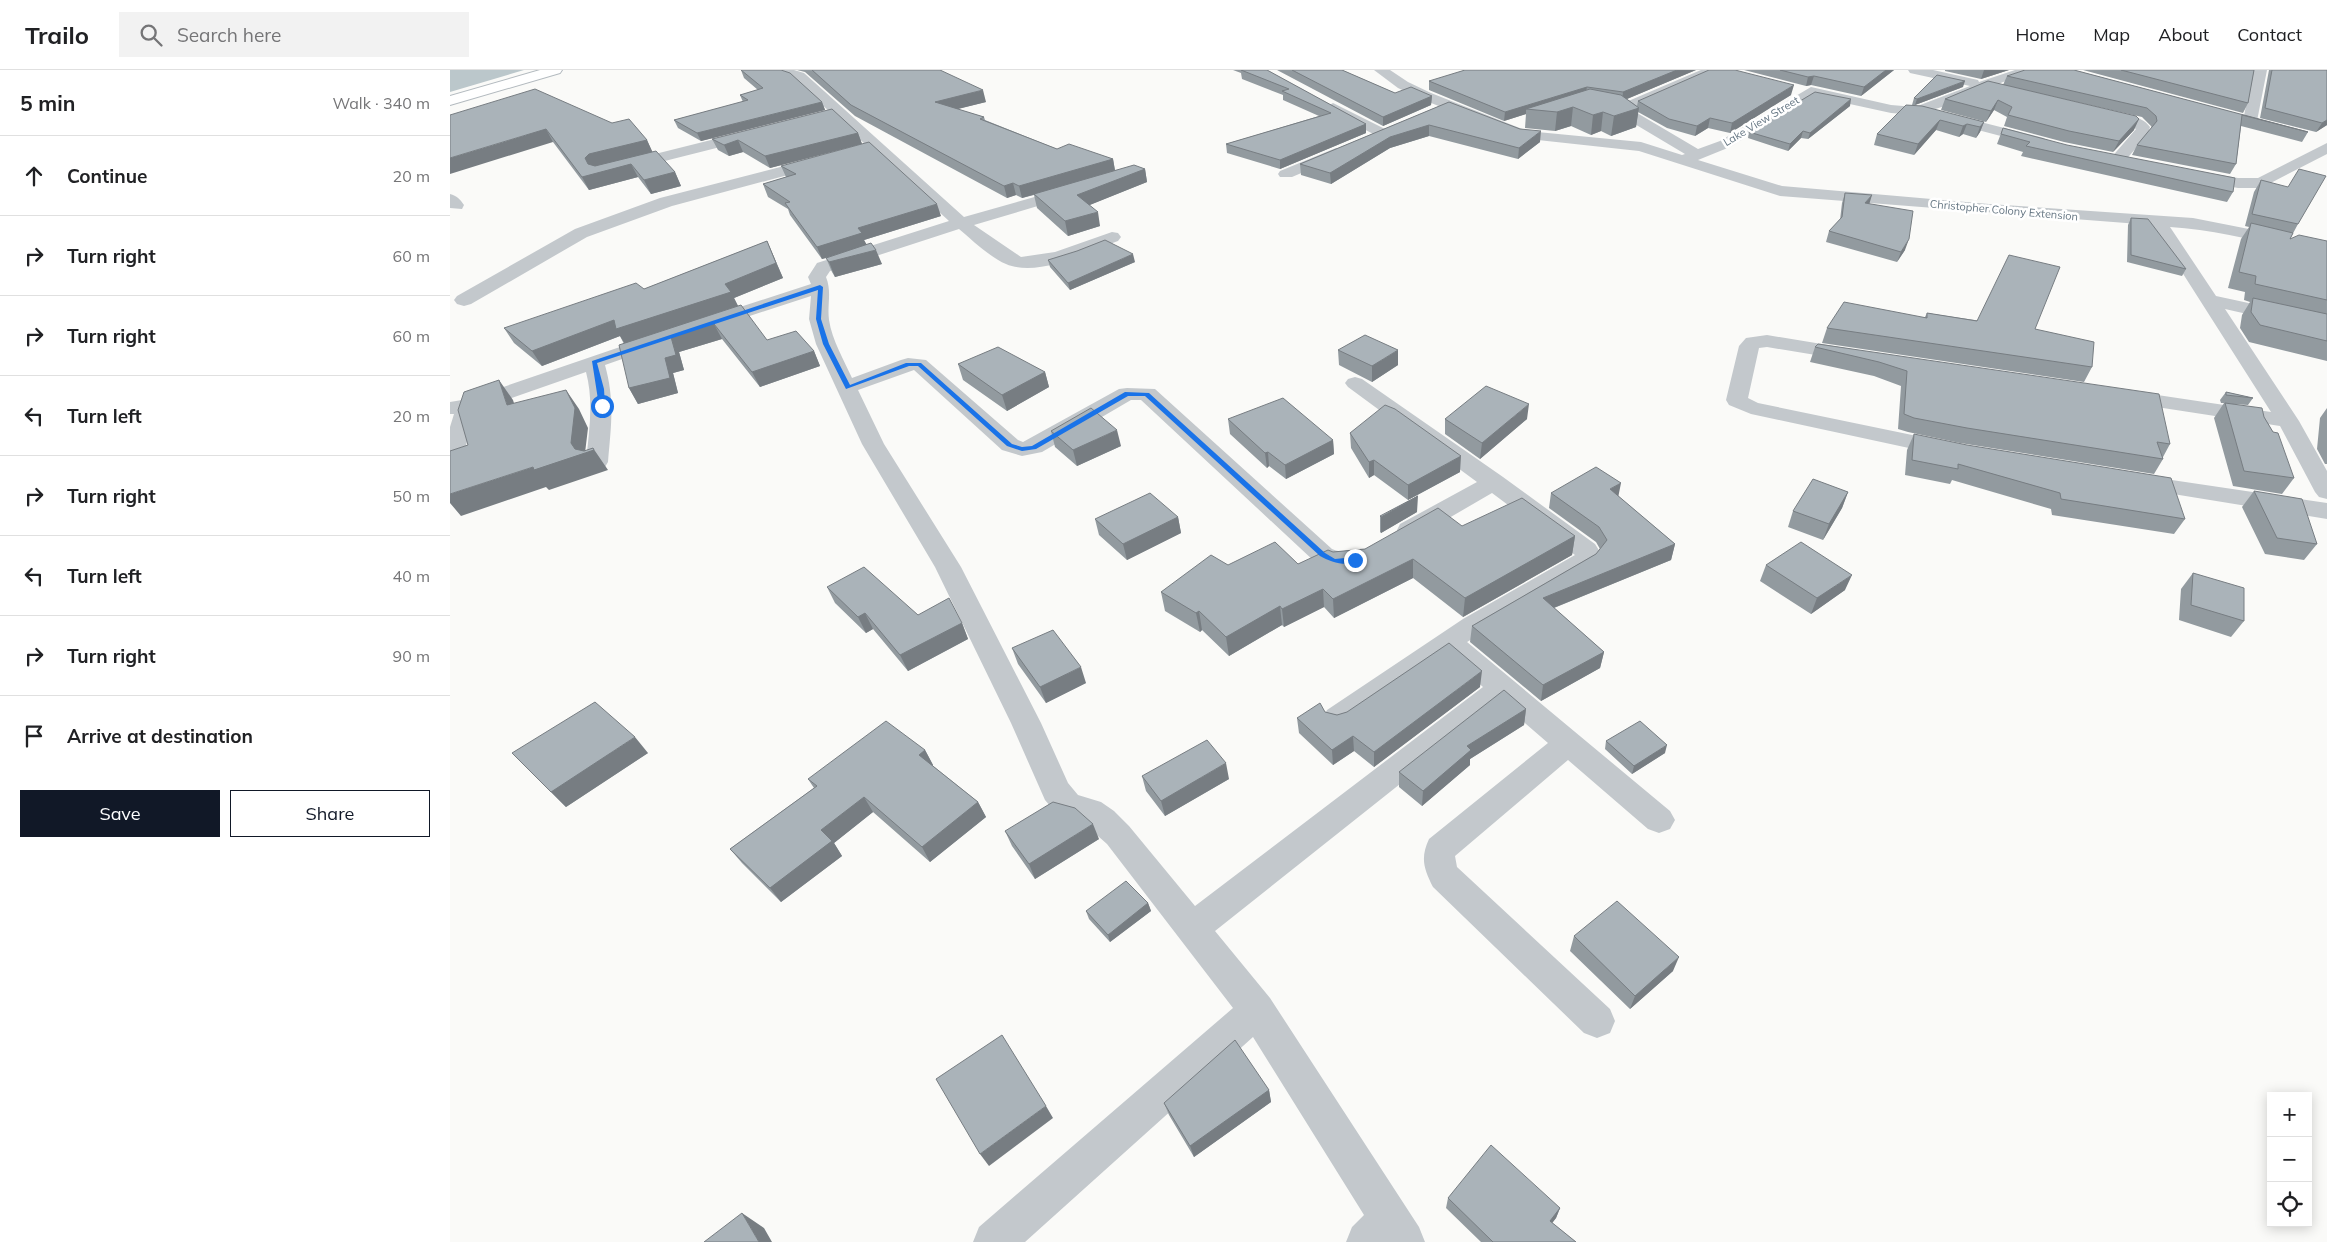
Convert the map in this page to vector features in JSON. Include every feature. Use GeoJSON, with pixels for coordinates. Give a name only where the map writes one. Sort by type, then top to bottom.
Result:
{"type":"FeatureCollection","features":[{"type":"Feature","properties":{"kind":"street"},"geometry":{"type":"LineString","coordinates":[[450,101],[555,70]]}},
{"type":"Feature","properties":{"kind":"street"},"geometry":{"type":"LineString","coordinates":[[781,70],[799,76],[830,116],[867,149],[1011,260],[1020,264],[1038,263],[1112,237]]}},
{"type":"Feature","properties":{"kind":"street"},"geometry":{"type":"LineString","coordinates":[[1381,70],[1403,85],[1448,106],[1525,135],[1560,140],[1640,146],[1690,157]]}},
{"type":"Feature","properties":{"kind":"street"},"geometry":{"type":"LineString","coordinates":[[1605,105],[1624,108],[1713,70]]}},
{"type":"Feature","properties":{"kind":"street"},"geometry":{"type":"LineString","coordinates":[[1915,70],[2012,92]]}},
{"type":"Feature","properties":{"kind":"street","name":"Lake View Street"},"geometry":{"type":"LineString","coordinates":[[1690,157],[1725,144],[1772,117],[1807,93],[1816,91],[1891,109],[1909,112],[1923,111],[1984,85],[2030,70]]}},
{"type":"Feature","properties":{"kind":"street"},"geometry":{"type":"LineString","coordinates":[[2234,117],[2255,122],[2260,70]]}},
{"type":"Feature","properties":{"kind":"street"},"geometry":{"type":"LineString","coordinates":[[1788,88],[1807,93]]}},
{"type":"Feature","properties":{"kind":"street"},"geometry":{"type":"LineString","coordinates":[[1322,102],[1382,133]]}},
{"type":"Feature","properties":{"kind":"street"},"geometry":{"type":"LineString","coordinates":[[1431,113],[1448,106]]}},
{"type":"Feature","properties":{"kind":"street"},"geometry":{"type":"LineString","coordinates":[[1624,108],[1628,114],[1690,157]]}},
{"type":"Feature","properties":{"kind":"street"},"geometry":{"type":"LineString","coordinates":[[2087,109],[2124,118],[2143,127],[2143,131],[2118,159]]}},
{"type":"Feature","properties":{"kind":"street"},"geometry":{"type":"LineString","coordinates":[[1923,111],[2054,145]]}},
{"type":"Feature","properties":{"kind":"street"},"geometry":{"type":"LineString","coordinates":[[1504,128],[1525,120]]}},
{"type":"Feature","properties":{"kind":"street"},"geometry":{"type":"LineString","coordinates":[[1365,141],[1399,126]]}},
{"type":"Feature","properties":{"kind":"street"},"geometry":{"type":"LineString","coordinates":[[611,170],[763,132]]}},
{"type":"Feature","properties":{"kind":"street"},"geometry":{"type":"LineString","coordinates":[[2179,172],[2231,183],[2256,184],[2266,182],[2324,143]]}},
{"type":"Feature","properties":{"kind":"street"},"geometry":{"type":"LineString","coordinates":[[1286,174],[1348,148]]}},
{"type":"Feature","properties":{"kind":"street"},"geometry":{"type":"LineString","coordinates":[[2099,156],[2135,163]]}},
{"type":"Feature","properties":{"kind":"street"},"geometry":{"type":"LineString","coordinates":[[464,300],[581,232],[666,202],[838,157]]}},
{"type":"Feature","properties":{"kind":"street","name":"Christopher Colony Extension"},"geometry":{"type":"LineString","coordinates":[[1690,157],[1780,191],[2210,226],[2327,253]]}},
{"type":"Feature","properties":{"kind":"street"},"geometry":{"type":"LineString","coordinates":[[1089,186],[829,263],[818,273],[820,287],[819,319],[826,344],[848,387],[873,444],[948,567],[1026,723],[1056,791],[1068,805],[1090,811],[1103,820],[1118,835],[1256,1010],[1386,1234]]}},
{"type":"Feature","properties":{"kind":"street"},"geometry":{"type":"LineString","coordinates":[[2158,221],[2288,421],[2327,492]]}},
{"type":"Feature","properties":{"kind":"street"},"geometry":{"type":"LineString","coordinates":[[450,461],[459,407],[820,287]]}},
{"type":"Feature","properties":{"kind":"street"},"geometry":{"type":"LineString","coordinates":[[2210,300],[2327,326]]}},
{"type":"Feature","properties":{"kind":"street"},"geometry":{"type":"LineString","coordinates":[[1875,358],[1755,341],[1749,346],[1737,400],[1751,408],[1969,454]]}},
{"type":"Feature","properties":{"kind":"street"},"geometry":{"type":"LineString","coordinates":[[594,362],[601,389],[602,406],[596,462]]}},
{"type":"Feature","properties":{"kind":"street"},"geometry":{"type":"LineString","coordinates":[[848,387],[908,364],[919,364],[1010,445],[1022,449],[1034,447],[1127,394],[1147,394],[1323,555],[1334,561],[1348,561],[1380,546],[1495,482]]}},
{"type":"Feature","properties":{"kind":"street"},"geometry":{"type":"LineString","coordinates":[[1337,718],[1472,626],[1583,562],[1589,555],[1586,550],[1495,482],[1355,383]]}},
{"type":"Feature","properties":{"kind":"street"},"geometry":{"type":"LineString","coordinates":[[2101,393],[2288,421]]}},
{"type":"Feature","properties":{"kind":"street"},"geometry":{"type":"LineString","coordinates":[[2116,479],[2327,512]]}},
{"type":"Feature","properties":{"kind":"street"},"geometry":{"type":"LineString","coordinates":[[1449,642],[1567,744],[1659,820]]}},
{"type":"Feature","properties":{"kind":"street"},"geometry":{"type":"LineString","coordinates":[[1192,929],[1502,688]]}},
{"type":"Feature","properties":{"kind":"street"},"geometry":{"type":"LineString","coordinates":[[1567,744],[1440,849],[1437,860],[1445,878],[1597,1022]]}},
{"type":"Feature","properties":{"kind":"street"},"geometry":{"type":"LineString","coordinates":[[994,1242],[1256,1010]]}},
{"type":"Feature","properties":{"kind":"shaded area"},"geometry":{"type":"Polygon","coordinates":[[[450,70],[524,70],[450,92],[450,70]]]}},
{"type":"Feature","properties":{"kind":"building"},"geometry":{"type":"Polygon","coordinates":[[[741,70],[781,70],[790,73],[822,102],[697,133],[674,120],[748,100],[740,95],[763,88],[741,70]]]}},
{"type":"Feature","properties":{"kind":"building"},"geometry":{"type":"Polygon","coordinates":[[[812,70],[940,70],[983,90],[935,102],[984,117],[980,119],[1057,149],[1069,144],[1113,159],[1019,186],[1013,183],[1004,186],[851,105],[812,70]]]}},
{"type":"Feature","properties":{"kind":"building"},"geometry":{"type":"Polygon","coordinates":[[[1241,70],[1267,70],[1366,124],[1280,160],[1226,144],[1331,113],[1282,91],[1289,89],[1241,70]]]}},
{"type":"Feature","properties":{"kind":"building"},"geometry":{"type":"Polygon","coordinates":[[[1292,70],[1342,70],[1395,93],[1411,87],[1432,96],[1383,117],[1292,70]]]}},
{"type":"Feature","properties":{"kind":"building"},"geometry":{"type":"Polygon","coordinates":[[[1465,70],[1677,70],[1623,92],[1587,87],[1505,112],[1429,81],[1465,70]]]}},
{"type":"Feature","properties":{"kind":"building"},"geometry":{"type":"Polygon","coordinates":[[[1709,70],[1735,70],[1794,85],[1732,123],[1710,118],[1697,126],[1669,119],[1638,101],[1709,70]]]}},
{"type":"Feature","properties":{"kind":"building"},"geometry":{"type":"Polygon","coordinates":[[[1780,70],[1886,70],[1864,87],[1780,70]]]}},
{"type":"Feature","properties":{"kind":"building"},"geometry":{"type":"Polygon","coordinates":[[[2025,70],[2074,70],[2308,132],[2242,115],[2236,164],[2137,145],[2157,121],[2156,116],[2147,108],[2007,76],[2025,70]]]}},
{"type":"Feature","properties":{"kind":"building"},"geometry":{"type":"Polygon","coordinates":[[[2121,70],[2254,70],[2248,103],[2121,70]]]}},
{"type":"Feature","properties":{"kind":"building"},"geometry":{"type":"Polygon","coordinates":[[[2272,70],[2327,70],[2327,120],[2322,123],[2265,108],[2272,70]]]}},
{"type":"Feature","properties":{"kind":"building"},"geometry":{"type":"Polygon","coordinates":[[[1937,75],[1965,81],[1917,99],[1914,98],[1937,75]]]}},
{"type":"Feature","properties":{"kind":"building"},"geometry":{"type":"Polygon","coordinates":[[[1988,81],[2136,116],[2139,119],[2119,141],[2069,131],[2008,115],[2012,107],[1998,100],[1991,111],[1945,99],[1988,81]]]}},
{"type":"Feature","properties":{"kind":"building"},"geometry":{"type":"Polygon","coordinates":[[[535,89],[612,123],[629,119],[647,140],[589,154],[585,158],[588,164],[595,166],[656,151],[675,172],[644,180],[631,164],[582,177],[546,129],[450,158],[450,115],[535,89]]]}},
{"type":"Feature","properties":{"kind":"building"},"geometry":{"type":"Polygon","coordinates":[[[1590,89],[1621,95],[1639,108],[1614,116],[1603,112],[1593,115],[1573,107],[1557,112],[1526,109],[1590,89]]]}},
{"type":"Feature","properties":{"kind":"building"},"geometry":{"type":"Polygon","coordinates":[[[1815,92],[1851,99],[1810,133],[1803,131],[1790,144],[1749,132],[1815,92]]]}},
{"type":"Feature","properties":{"kind":"building"},"geometry":{"type":"Polygon","coordinates":[[[1449,102],[1520,129],[1541,131],[1519,148],[1429,125],[1390,137],[1330,173],[1300,164],[1449,102]]]}},
{"type":"Feature","properties":{"kind":"building"},"geometry":{"type":"Polygon","coordinates":[[[1906,105],[1922,106],[1984,122],[1980,127],[1967,124],[1963,126],[1940,120],[1918,144],[1877,134],[1906,105]]]}},
{"type":"Feature","properties":{"kind":"building"},"geometry":{"type":"Polygon","coordinates":[[[832,109],[858,133],[765,156],[738,140],[724,145],[712,139],[832,109]]]}},
{"type":"Feature","properties":{"kind":"building"},"geometry":{"type":"Polygon","coordinates":[[[2003,128],[2067,145],[2235,178],[2233,192],[2026,146],[2030,142],[2001,134],[2003,128]]]}},
{"type":"Feature","properties":{"kind":"building"},"geometry":{"type":"Polygon","coordinates":[[[869,142],[937,204],[858,228],[862,233],[817,247],[785,203],[790,202],[763,184],[796,174],[781,166],[869,142]]]}},
{"type":"Feature","properties":{"kind":"building"},"geometry":{"type":"Polygon","coordinates":[[[1134,165],[1145,169],[1077,195],[1098,212],[1065,221],[1034,194],[1134,165]]]}},
{"type":"Feature","properties":{"kind":"building"},"geometry":{"type":"Polygon","coordinates":[[[2299,169],[2326,176],[2298,224],[2252,214],[2261,180],[2288,187],[2299,169]]]}},
{"type":"Feature","properties":{"kind":"building"},"geometry":{"type":"Polygon","coordinates":[[[1845,193],[1872,195],[1865,203],[1913,211],[1909,239],[1901,252],[1829,231],[1842,217],[1845,193]]]}},
{"type":"Feature","properties":{"kind":"building"},"geometry":{"type":"Polygon","coordinates":[[[2131,218],[2148,219],[2186,269],[2131,255],[2131,218]]]}},
{"type":"Feature","properties":{"kind":"building"},"geometry":{"type":"Polygon","coordinates":[[[2251,223],[2293,233],[2290,239],[2299,235],[2327,241],[2327,300],[2255,284],[2256,276],[2239,272],[2251,223]]]}},
{"type":"Feature","properties":{"kind":"building"},"geometry":{"type":"Polygon","coordinates":[[[1105,240],[1133,254],[1068,283],[1048,260],[1077,251],[1105,240]]]}},
{"type":"Feature","properties":{"kind":"building"},"geometry":{"type":"Polygon","coordinates":[[[767,241],[776,263],[725,284],[731,292],[616,329],[614,320],[532,351],[504,328],[636,283],[644,289],[767,241]]]}},
{"type":"Feature","properties":{"kind":"building"},"geometry":{"type":"Polygon","coordinates":[[[871,243],[876,250],[829,262],[826,258],[871,243]]]}},
{"type":"Feature","properties":{"kind":"building"},"geometry":{"type":"Polygon","coordinates":[[[2009,255],[2060,267],[2035,329],[2094,342],[2092,367],[1827,328],[1844,302],[1927,318],[1927,313],[1977,321],[2009,255]]]}},
{"type":"Feature","properties":{"kind":"building"},"geometry":{"type":"Polygon","coordinates":[[[2253,298],[2327,314],[2327,341],[2260,325],[2251,312],[2253,298]]]}},
{"type":"Feature","properties":{"kind":"building"},"geometry":{"type":"Polygon","coordinates":[[[741,305],[767,340],[796,331],[814,351],[752,372],[714,324],[671,337],[676,355],[665,358],[670,378],[629,388],[619,345],[741,305]]]}},
{"type":"Feature","properties":{"kind":"building"},"geometry":{"type":"Polygon","coordinates":[[[1365,335],[1398,350],[1372,366],[1338,350],[1365,335]]]}},
{"type":"Feature","properties":{"kind":"building"},"geometry":{"type":"Polygon","coordinates":[[[1818,344],[2159,394],[2170,444],[2157,442],[2163,459],[1914,418],[1904,414],[1907,371],[1879,362],[1815,347],[1818,344]]]}},
{"type":"Feature","properties":{"kind":"building"},"geometry":{"type":"Polygon","coordinates":[[[998,347],[1045,372],[1002,395],[958,364],[998,347]]]}},
{"type":"Feature","properties":{"kind":"building"},"geometry":{"type":"Polygon","coordinates":[[[499,380],[507,405],[566,390],[575,408],[571,443],[575,449],[584,451],[593,448],[594,450],[534,470],[533,467],[450,494],[450,451],[468,445],[458,410],[464,392],[499,380]]]}},
{"type":"Feature","properties":{"kind":"building"},"geometry":{"type":"Polygon","coordinates":[[[1486,386],[1529,404],[1482,443],[1445,419],[1486,386]]]}},
{"type":"Feature","properties":{"kind":"building"},"geometry":{"type":"Polygon","coordinates":[[[2226,392],[2253,398],[2226,395],[2226,392]]]}},
{"type":"Feature","properties":{"kind":"building"},"geometry":{"type":"Polygon","coordinates":[[[1283,398],[1333,440],[1285,465],[1268,452],[1265,453],[1228,419],[1283,398]]]}},
{"type":"Feature","properties":{"kind":"building"},"geometry":{"type":"Polygon","coordinates":[[[2225,403],[2262,408],[2264,417],[2273,432],[2278,433],[2294,478],[2244,471],[2225,403]]]}},
{"type":"Feature","properties":{"kind":"building"},"geometry":{"type":"Polygon","coordinates":[[[1385,405],[1395,409],[1461,456],[1408,485],[1374,460],[1369,462],[1350,433],[1385,405]]]}},
{"type":"Feature","properties":{"kind":"building"},"geometry":{"type":"Polygon","coordinates":[[[1091,408],[1117,430],[1073,450],[1051,431],[1091,408]]]}},
{"type":"Feature","properties":{"kind":"building"},"geometry":{"type":"Polygon","coordinates":[[[1914,434],[1967,445],[2171,478],[2185,519],[2061,499],[2060,493],[1958,464],[1958,469],[1912,460],[1914,434]]]}},
{"type":"Feature","properties":{"kind":"building"},"geometry":{"type":"Polygon","coordinates":[[[1596,467],[1621,483],[1610,489],[1675,544],[1543,598],[1604,652],[1543,685],[1472,626],[1596,554],[1607,540],[1599,527],[1551,493],[1596,467]]]}},
{"type":"Feature","properties":{"kind":"building"},"geometry":{"type":"Polygon","coordinates":[[[1813,479],[1848,492],[1829,524],[1793,511],[1813,479]]]}},
{"type":"Feature","properties":{"kind":"building"},"geometry":{"type":"Polygon","coordinates":[[[2254,491],[2302,499],[2317,544],[2277,538],[2254,491]]]}},
{"type":"Feature","properties":{"kind":"building"},"geometry":{"type":"Polygon","coordinates":[[[1150,493],[1178,517],[1123,544],[1095,519],[1150,493]]]}},
{"type":"Feature","properties":{"kind":"building"},"geometry":{"type":"Polygon","coordinates":[[[1418,496],[1381,517],[1380,516],[1418,496]]]}},
{"type":"Feature","properties":{"kind":"building"},"geometry":{"type":"Polygon","coordinates":[[[1522,498],[1575,536],[1465,598],[1413,559],[1333,599],[1323,589],[1282,609],[1280,606],[1226,637],[1199,611],[1196,613],[1161,592],[1211,555],[1228,565],[1275,542],[1298,564],[1328,550],[1333,552],[1365,549],[1438,508],[1462,526],[1522,498]]]}},
{"type":"Feature","properties":{"kind":"building"},"geometry":{"type":"Polygon","coordinates":[[[1801,542],[1852,575],[1817,598],[1766,565],[1801,542]]]}},
{"type":"Feature","properties":{"kind":"building"},"geometry":{"type":"Polygon","coordinates":[[[864,567],[918,615],[949,598],[962,623],[900,655],[865,613],[858,617],[827,587],[864,567]]]}},
{"type":"Feature","properties":{"kind":"building"},"geometry":{"type":"Polygon","coordinates":[[[2193,573],[2244,588],[2244,621],[2191,605],[2193,573]]]}},
{"type":"Feature","properties":{"kind":"building"},"geometry":{"type":"Polygon","coordinates":[[[1053,630],[1081,667],[1040,687],[1012,648],[1053,630]]]}},
{"type":"Feature","properties":{"kind":"building"},"geometry":{"type":"Polygon","coordinates":[[[1449,643],[1482,671],[1374,752],[1353,736],[1332,750],[1297,718],[1320,703],[1325,712],[1337,715],[1347,712],[1449,643]]]}},
{"type":"Feature","properties":{"kind":"building"},"geometry":{"type":"Polygon","coordinates":[[[1504,690],[1526,709],[1467,746],[1471,750],[1423,791],[1399,772],[1504,690]]]}},
{"type":"Feature","properties":{"kind":"building"},"geometry":{"type":"Polygon","coordinates":[[[595,702],[635,737],[551,792],[512,753],[595,702]]]}},
{"type":"Feature","properties":{"kind":"building"},"geometry":{"type":"Polygon","coordinates":[[[886,721],[925,750],[919,755],[978,802],[922,847],[864,797],[821,830],[832,841],[770,888],[730,849],[817,786],[808,779],[886,721]]]}},
{"type":"Feature","properties":{"kind":"building"},"geometry":{"type":"Polygon","coordinates":[[[1640,721],[1667,745],[1634,766],[1606,741],[1640,721]]]}},
{"type":"Feature","properties":{"kind":"building"},"geometry":{"type":"Polygon","coordinates":[[[1207,740],[1226,763],[1161,801],[1142,776],[1207,740]]]}},
{"type":"Feature","properties":{"kind":"building"},"geometry":{"type":"Polygon","coordinates":[[[1053,802],[1075,808],[1093,824],[1029,864],[1005,831],[1053,802]]]}},
{"type":"Feature","properties":{"kind":"building"},"geometry":{"type":"Polygon","coordinates":[[[1126,881],[1148,903],[1108,935],[1086,911],[1126,881]]]}},
{"type":"Feature","properties":{"kind":"building"},"geometry":{"type":"Polygon","coordinates":[[[1617,901],[1679,957],[1635,996],[1574,936],[1617,901]]]}},
{"type":"Feature","properties":{"kind":"building"},"geometry":{"type":"Polygon","coordinates":[[[1002,1035],[1046,1106],[980,1154],[936,1079],[1002,1035]]]}},
{"type":"Feature","properties":{"kind":"building"},"geometry":{"type":"Polygon","coordinates":[[[1235,1040],[1269,1090],[1190,1146],[1164,1103],[1235,1040]]]}},
{"type":"Feature","properties":{"kind":"building"},"geometry":{"type":"Polygon","coordinates":[[[1491,1145],[1560,1208],[1550,1221],[1576,1242],[1493,1242],[1448,1198],[1491,1145]]]}},
{"type":"Feature","properties":{"kind":"building"},"geometry":{"type":"Polygon","coordinates":[[[742,1213],[759,1242],[704,1242],[742,1213]]]}},
{"type":"Feature","properties":{"kind":"route"},"geometry":{"type":"LineString","coordinates":[[602,406],[601,389],[594,362],[820,287],[819,319],[826,344],[848,387],[908,364],[919,364],[1010,445],[1022,449],[1034,447],[1121,396],[1131,392],[1147,394],[1323,555],[1334,561],[1355,560]]}}]}
